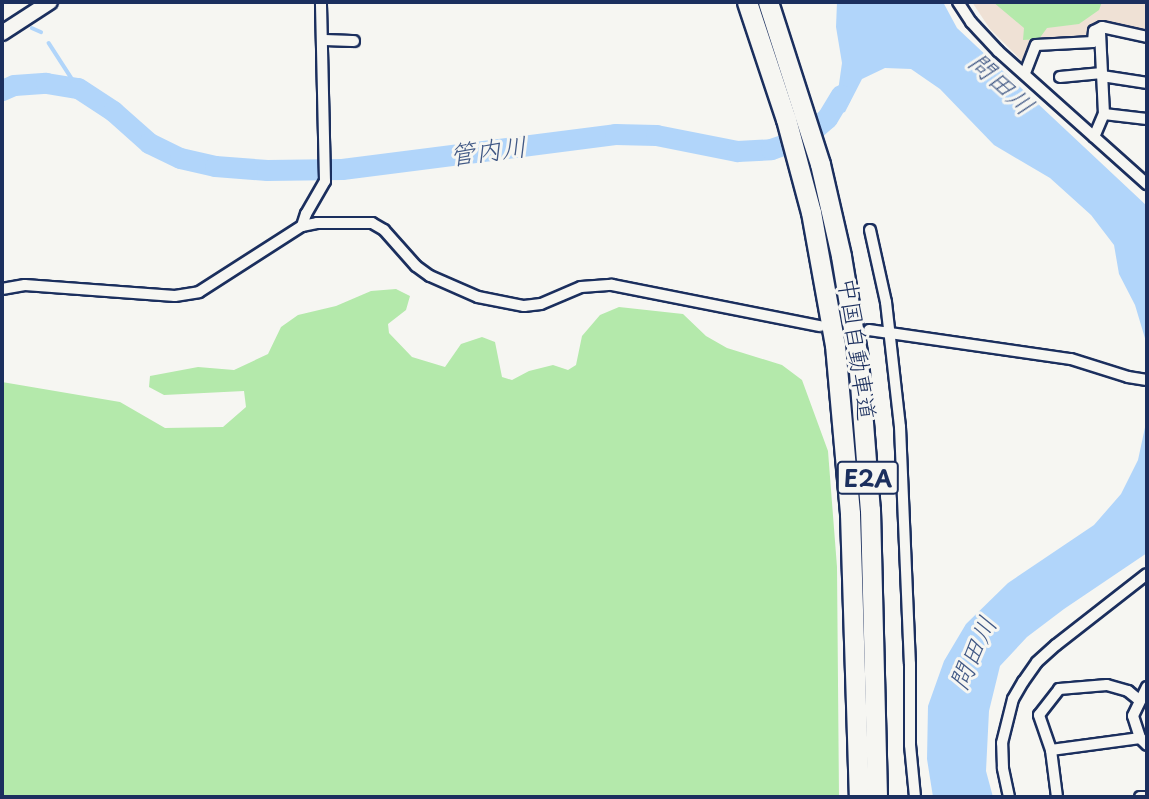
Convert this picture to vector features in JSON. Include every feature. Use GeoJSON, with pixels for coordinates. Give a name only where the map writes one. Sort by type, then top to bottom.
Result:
{"type":"FeatureCollection","features":[{"type":"Feature","properties":{"kind":"highway","name":"中国自動車道"},"geometry":{"type":"LineString","coordinates":[[747,2],[799,168],[825,282],[846,445],[859,797]]}},
{"type":"Feature","properties":{"kind":"highway","name":"中国自動車道"},"geometry":{"type":"LineString","coordinates":[[768,2],[820,164],[853,325],[865,438],[877,797]]}},
{"type":"Feature","properties":{"kind":"main road"},"geometry":{"type":"LineString","coordinates":[[2,33],[50,2]]}},
{"type":"Feature","properties":{"kind":"street"},"geometry":{"type":"LineString","coordinates":[[302,226],[325,181],[321,2]]}},
{"type":"Feature","properties":{"kind":"street"},"geometry":{"type":"LineString","coordinates":[[958,2],[983,37],[1147,184]]}},
{"type":"Feature","properties":{"kind":"street"},"geometry":{"type":"LineString","coordinates":[[1026,73],[1036,45],[1093,42],[1094,32],[1102,27],[1147,37]]}},
{"type":"Feature","properties":{"kind":"street"},"geometry":{"type":"LineString","coordinates":[[1094,137],[1104,114],[1100,33]]}},
{"type":"Feature","properties":{"kind":"street"},"geometry":{"type":"LineString","coordinates":[[323,40],[354,41]]}},
{"type":"Feature","properties":{"kind":"street"},"geometry":{"type":"LineString","coordinates":[[1060,77],[1102,75],[1147,83]]}},
{"type":"Feature","properties":{"kind":"street"},"geometry":{"type":"LineString","coordinates":[[1104,114],[1147,120]]}},
{"type":"Feature","properties":{"kind":"street"},"geometry":{"type":"LineString","coordinates":[[2,289],[25,285],[175,296],[200,292],[302,226],[347,222],[378,225],[416,266],[430,276],[478,297],[507,304],[541,304],[581,287],[612,285],[820,326]]}},
{"type":"Feature","properties":{"kind":"street"},"geometry":{"type":"LineString","coordinates":[[870,230],[886,302],[905,507],[910,745],[915,797]]}},
{"type":"Feature","properties":{"kind":"street"},"geometry":{"type":"LineString","coordinates":[[869,330],[1071,359],[1145,380]]}},
{"type":"Feature","properties":{"kind":"street"},"geometry":{"type":"LineString","coordinates":[[1009,797],[1003,768],[1003,743],[1013,699],[1046,654],[1147,576]]}},
{"type":"Feature","properties":{"kind":"street"},"geometry":{"type":"LineString","coordinates":[[1057,797],[1051,750],[1039,715],[1059,689],[1107,685],[1128,691],[1139,700]]}},
{"type":"Feature","properties":{"kind":"street"},"geometry":{"type":"LineString","coordinates":[[1051,750],[1144,741],[1133,716],[1147,687]]}},
{"type":"Feature","properties":{"kind":"street"},"geometry":{"type":"LineString","coordinates":[[1140,797],[1147,797]]}},
{"type":"Feature","properties":{"kind":"shaded area"},"geometry":{"type":"Polygon","coordinates":[[[972,2],[1147,2],[1147,34],[1102,24],[1087,39],[1032,41],[1022,61],[990,29],[972,2]]]}},
{"type":"Feature","properties":{"kind":"green space"},"geometry":{"type":"Polygon","coordinates":[[[993,2],[1102,2],[1099,10],[1079,24],[1047,28],[1039,39],[1023,40],[1024,28],[993,2]]]}},
{"type":"Feature","properties":{"kind":"green space"},"geometry":{"type":"Polygon","coordinates":[[[396,289],[410,296],[406,310],[388,324],[389,333],[412,357],[445,367],[461,344],[482,337],[495,342],[502,377],[512,380],[529,371],[553,365],[568,370],[576,365],[582,336],[600,315],[619,307],[683,314],[706,336],[727,348],[782,365],[802,380],[828,451],[837,567],[839,797],[2,797],[2,382],[120,402],[165,428],[223,427],[246,407],[244,391],[164,395],[149,387],[150,376],[198,367],[234,370],[268,354],[281,327],[298,315],[336,306],[371,291],[396,289]]]}},
{"type":"Feature","properties":{"kind":"water","name":"問田川"},"geometry":{"type":"Polygon","coordinates":[[[837,2],[943,2],[957,28],[1147,206],[1147,345],[1135,305],[1119,274],[1114,245],[1091,215],[1050,178],[994,145],[940,89],[911,69],[885,68],[862,79],[845,112],[827,118],[838,91],[842,63],[836,27],[837,2]]]}},
{"type":"Feature","properties":{"kind":"water","name":"問田川"},"geometry":{"type":"Polygon","coordinates":[[[1147,418],[1147,553],[1027,637],[1000,666],[989,711],[986,771],[993,797],[933,797],[927,759],[928,706],[944,661],[966,624],[1008,583],[1094,525],[1121,494],[1138,460],[1147,418]]]}},
{"type":"Feature","properties":{"kind":"waterway"},"geometry":{"type":"LineString","coordinates":[[32,28],[41,32]]}},
{"type":"Feature","properties":{"kind":"waterway"},"geometry":{"type":"LineString","coordinates":[[49,43],[78,88]]}},
{"type":"Feature","properties":{"kind":"waterway","name":"管内川"},"geometry":{"type":"LineString","coordinates":[[2,90],[14,85],[46,83],[78,88],[113,111],[149,143],[180,158],[215,166],[267,170],[342,169],[615,134],[656,135],[737,151],[771,149],[805,137],[827,118],[841,95]]}}]}
